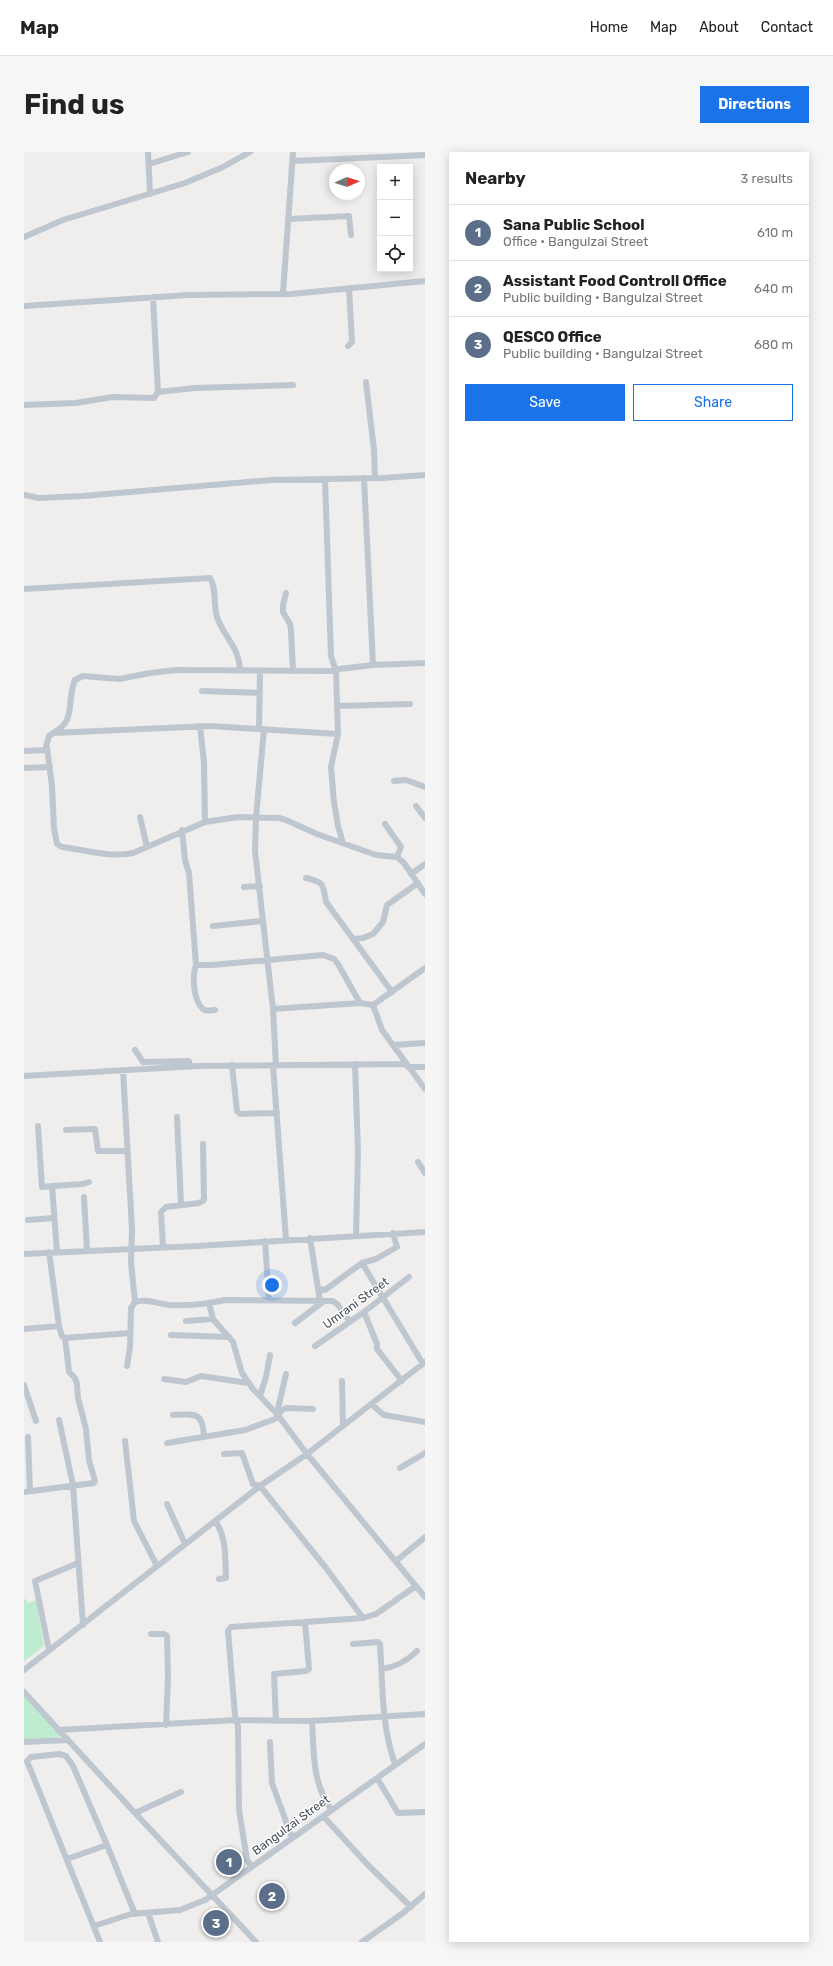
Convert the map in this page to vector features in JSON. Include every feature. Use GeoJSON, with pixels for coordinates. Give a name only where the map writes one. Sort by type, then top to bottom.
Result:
{"type":"FeatureCollection","features":[{"type":"Feature","properties":{"kind":"street"},"geometry":{"type":"LineString","coordinates":[[148,152],[150,164],[150,194]]}},
{"type":"Feature","properties":{"kind":"street"},"geometry":{"type":"LineString","coordinates":[[150,164],[188,152]]}},
{"type":"Feature","properties":{"kind":"street"},"geometry":{"type":"LineString","coordinates":[[24,237],[63,220],[150,194],[206,174],[250,152]]}},
{"type":"Feature","properties":{"kind":"street"},"geometry":{"type":"LineString","coordinates":[[282,293],[290,219],[290,182],[294,161],[293,152]]}},
{"type":"Feature","properties":{"kind":"street"},"geometry":{"type":"LineString","coordinates":[[294,161],[391,154],[423,154]]}},
{"type":"Feature","properties":{"kind":"street"},"geometry":{"type":"LineString","coordinates":[[290,219],[350,216],[351,235]]}},
{"type":"Feature","properties":{"kind":"street"},"geometry":{"type":"LineString","coordinates":[[24,306],[153,297],[282,293],[425,281]]}},
{"type":"Feature","properties":{"kind":"street"},"geometry":{"type":"LineString","coordinates":[[348,346],[352,342],[349,288]]}},
{"type":"Feature","properties":{"kind":"street"},"geometry":{"type":"LineString","coordinates":[[24,405],[76,403],[113,398],[154,398],[158,392],[153,297]]}},
{"type":"Feature","properties":{"kind":"street"},"geometry":{"type":"LineString","coordinates":[[366,382],[374,450],[375,478]]}},
{"type":"Feature","properties":{"kind":"street"},"geometry":{"type":"LineString","coordinates":[[158,392],[195,388],[293,385]]}},
{"type":"Feature","properties":{"kind":"street"},"geometry":{"type":"LineString","coordinates":[[24,494],[39,498],[272,480],[375,478],[425,475]]}},
{"type":"Feature","properties":{"kind":"street"},"geometry":{"type":"LineString","coordinates":[[364,478],[373,665]]}},
{"type":"Feature","properties":{"kind":"street"},"geometry":{"type":"LineString","coordinates":[[325,479],[331,656],[336,671],[338,734],[331,767],[334,802],[338,826],[343,843]]}},
{"type":"Feature","properties":{"kind":"street"},"geometry":{"type":"LineString","coordinates":[[24,589],[210,578],[214,589],[217,616],[221,626],[235,647],[240,660],[240,671]]}},
{"type":"Feature","properties":{"kind":"street"},"geometry":{"type":"LineString","coordinates":[[286,593],[283,612],[290,624],[293,671]]}},
{"type":"Feature","properties":{"kind":"street"},"geometry":{"type":"LineString","coordinates":[[425,663],[373,665],[339,669],[336,671],[177,670],[150,672],[118,679],[83,676],[75,680],[71,690],[70,714],[66,723],[61,729],[49,736],[47,747],[52,787],[54,828],[57,844],[62,847],[109,855],[133,853],[182,830],[220,818],[286,820],[317,834],[376,855],[397,857],[404,863],[425,894]]}},
{"type":"Feature","properties":{"kind":"street"},"geometry":{"type":"LineString","coordinates":[[260,671],[262,729],[255,851],[273,1009],[274,1066],[286,1239]]}},
{"type":"Feature","properties":{"kind":"street"},"geometry":{"type":"LineString","coordinates":[[202,691],[260,693]]}},
{"type":"Feature","properties":{"kind":"street"},"geometry":{"type":"LineString","coordinates":[[337,706],[410,704]]}},
{"type":"Feature","properties":{"kind":"street"},"geometry":{"type":"LineString","coordinates":[[53,733],[200,726],[338,734]]}},
{"type":"Feature","properties":{"kind":"street"},"geometry":{"type":"LineString","coordinates":[[200,726],[204,763],[205,822]]}},
{"type":"Feature","properties":{"kind":"street"},"geometry":{"type":"LineString","coordinates":[[24,751],[45,750],[47,747]]}},
{"type":"Feature","properties":{"kind":"street"},"geometry":{"type":"LineString","coordinates":[[24,768],[50,767]]}},
{"type":"Feature","properties":{"kind":"street"},"geometry":{"type":"LineString","coordinates":[[394,781],[406,780],[425,787]]}},
{"type":"Feature","properties":{"kind":"street"},"geometry":{"type":"LineString","coordinates":[[416,806],[425,818]]}},
{"type":"Feature","properties":{"kind":"street"},"geometry":{"type":"LineString","coordinates":[[140,817],[147,847]]}},
{"type":"Feature","properties":{"kind":"street"},"geometry":{"type":"LineString","coordinates":[[385,824],[401,847],[397,857]]}},
{"type":"Feature","properties":{"kind":"street"},"geometry":{"type":"LineString","coordinates":[[182,830],[185,860],[189,873],[196,965],[194,970],[195,987],[198,1002],[202,1008],[206,1011],[216,1010]]}},
{"type":"Feature","properties":{"kind":"street"},"geometry":{"type":"LineString","coordinates":[[411,874],[425,864]]}},
{"type":"Feature","properties":{"kind":"street"},"geometry":{"type":"LineString","coordinates":[[306,878],[319,881],[322,884],[326,902],[392,992]]}},
{"type":"Feature","properties":{"kind":"street"},"geometry":{"type":"LineString","coordinates":[[353,939],[363,938],[373,934],[383,922],[387,905],[418,883]]}},
{"type":"Feature","properties":{"kind":"street"},"geometry":{"type":"LineString","coordinates":[[244,887],[260,886]]}},
{"type":"Feature","properties":{"kind":"street"},"geometry":{"type":"LineString","coordinates":[[214,926],[262,921]]}},
{"type":"Feature","properties":{"kind":"street"},"geometry":{"type":"LineString","coordinates":[[196,965],[323,956],[334,959],[360,1003]]}},
{"type":"Feature","properties":{"kind":"street"},"geometry":{"type":"LineString","coordinates":[[273,1009],[360,1003],[373,1005],[425,968]]}},
{"type":"Feature","properties":{"kind":"street"},"geometry":{"type":"LineString","coordinates":[[373,1005],[382,1030],[425,1089]]}},
{"type":"Feature","properties":{"kind":"street"},"geometry":{"type":"LineString","coordinates":[[393,1046],[425,1043]]}},
{"type":"Feature","properties":{"kind":"street"},"geometry":{"type":"LineString","coordinates":[[135,1050],[143,1062],[189,1061],[190,1066]]}},
{"type":"Feature","properties":{"kind":"street"},"geometry":{"type":"LineString","coordinates":[[355,1064],[358,1152],[356,1236]]}},
{"type":"Feature","properties":{"kind":"street"},"geometry":{"type":"LineString","coordinates":[[24,1076],[190,1066],[232,1065],[274,1066],[355,1064],[425,1067]]}},
{"type":"Feature","properties":{"kind":"street"},"geometry":{"type":"LineString","coordinates":[[232,1065],[237,1111],[240,1114],[277,1112]]}},
{"type":"Feature","properties":{"kind":"street"},"geometry":{"type":"LineString","coordinates":[[124,1070],[132,1248],[131,1262],[135,1302]]}},
{"type":"Feature","properties":{"kind":"street"},"geometry":{"type":"LineString","coordinates":[[177,1117],[181,1205]]}},
{"type":"Feature","properties":{"kind":"street"},"geometry":{"type":"LineString","coordinates":[[38,1126],[42,1187],[84,1184],[89,1182]]}},
{"type":"Feature","properties":{"kind":"street"},"geometry":{"type":"LineString","coordinates":[[66,1130],[95,1129],[98,1152],[127,1151]]}},
{"type":"Feature","properties":{"kind":"street"},"geometry":{"type":"LineString","coordinates":[[163,1247],[162,1212],[166,1207],[199,1203],[204,1200],[203,1144]]}},
{"type":"Feature","properties":{"kind":"street"},"geometry":{"type":"LineString","coordinates":[[418,1162],[425,1173]]}},
{"type":"Feature","properties":{"kind":"street"},"geometry":{"type":"LineString","coordinates":[[52,1186],[57,1252]]}},
{"type":"Feature","properties":{"kind":"street"},"geometry":{"type":"LineString","coordinates":[[84,1197],[87,1250]]}},
{"type":"Feature","properties":{"kind":"street"},"geometry":{"type":"LineString","coordinates":[[28,1220],[54,1218]]}},
{"type":"Feature","properties":{"kind":"street"},"geometry":{"type":"LineString","coordinates":[[24,1254],[425,1232]]}},
{"type":"Feature","properties":{"kind":"street"},"geometry":{"type":"LineString","coordinates":[[319,1289],[325,1290],[362,1263],[376,1259],[397,1248],[393,1233]]}},
{"type":"Feature","properties":{"kind":"street"},"geometry":{"type":"LineString","coordinates":[[310,1238],[322,1301]]}},
{"type":"Feature","properties":{"kind":"street"},"geometry":{"type":"LineString","coordinates":[[265,1241],[269,1300]]}},
{"type":"Feature","properties":{"kind":"street"},"geometry":{"type":"LineString","coordinates":[[28,1437],[27,1491],[94,1483],[95,1481],[89,1460],[86,1429],[78,1398],[77,1384],[75,1378],[69,1372],[65,1338],[62,1336],[58,1326],[49,1252]]}},
{"type":"Feature","properties":{"kind":"street"},"geometry":{"type":"LineString","coordinates":[[24,1670],[260,1486],[307,1454],[424,1363],[362,1263]]}},
{"type":"Feature","properties":{"kind":"street","name":"Umrani Street"},"geometry":{"type":"LineString","coordinates":[[315,1346],[364,1312],[409,1277]]}},
{"type":"Feature","properties":{"kind":"street"},"geometry":{"type":"LineString","coordinates":[[127,1366],[130,1347],[131,1308],[135,1302],[140,1300],[169,1305],[209,1303],[225,1300],[333,1302],[338,1305],[350,1322]]}},
{"type":"Feature","properties":{"kind":"street"},"geometry":{"type":"LineString","coordinates":[[295,1323],[322,1301]]}},
{"type":"Feature","properties":{"kind":"street"},"geometry":{"type":"LineString","coordinates":[[209,1303],[213,1319],[233,1342],[242,1374],[248,1383],[277,1414],[307,1454],[416,1586],[424,1593]]}},
{"type":"Feature","properties":{"kind":"street"},"geometry":{"type":"LineString","coordinates":[[364,1312],[377,1344],[377,1349],[402,1381]]}},
{"type":"Feature","properties":{"kind":"street"},"geometry":{"type":"LineString","coordinates":[[186,1321],[213,1319]]}},
{"type":"Feature","properties":{"kind":"street"},"geometry":{"type":"LineString","coordinates":[[24,1329],[58,1326]]}},
{"type":"Feature","properties":{"kind":"street"},"geometry":{"type":"LineString","coordinates":[[65,1338],[130,1333]]}},
{"type":"Feature","properties":{"kind":"street"},"geometry":{"type":"LineString","coordinates":[[171,1335],[228,1337]]}},
{"type":"Feature","properties":{"kind":"street"},"geometry":{"type":"LineString","coordinates":[[260,1396],[266,1377],[270,1355]]}},
{"type":"Feature","properties":{"kind":"street"},"geometry":{"type":"LineString","coordinates":[[167,1443],[245,1430],[275,1419],[286,1374]]}},
{"type":"Feature","properties":{"kind":"street"},"geometry":{"type":"LineString","coordinates":[[164,1379],[186,1382],[201,1376],[248,1383]]}},
{"type":"Feature","properties":{"kind":"street"},"geometry":{"type":"LineString","coordinates":[[342,1381],[343,1426]]}},
{"type":"Feature","properties":{"kind":"street"},"geometry":{"type":"LineString","coordinates":[[24,1385],[36,1420]]}},
{"type":"Feature","properties":{"kind":"street"},"geometry":{"type":"LineString","coordinates":[[371,1404],[384,1415],[425,1422]]}},
{"type":"Feature","properties":{"kind":"street"},"geometry":{"type":"LineString","coordinates":[[277,1414],[286,1408],[313,1409]]}},
{"type":"Feature","properties":{"kind":"street"},"geometry":{"type":"LineString","coordinates":[[173,1415],[187,1414],[199,1417],[202,1420],[204,1437]]}},
{"type":"Feature","properties":{"kind":"street"},"geometry":{"type":"LineString","coordinates":[[58,1420],[73,1485],[83,1625]]}},
{"type":"Feature","properties":{"kind":"street"},"geometry":{"type":"LineString","coordinates":[[125,1441],[134,1521],[157,1566]]}},
{"type":"Feature","properties":{"kind":"street"},"geometry":{"type":"LineString","coordinates":[[224,1454],[242,1452],[254,1484],[260,1486],[326,1568],[363,1618]]}},
{"type":"Feature","properties":{"kind":"street"},"geometry":{"type":"LineString","coordinates":[[400,1468],[425,1453]]}},
{"type":"Feature","properties":{"kind":"street"},"geometry":{"type":"LineString","coordinates":[[167,1504],[185,1544]]}},
{"type":"Feature","properties":{"kind":"street"},"geometry":{"type":"LineString","coordinates":[[215,1521],[220,1527],[225,1548],[226,1578],[218,1579]]}},
{"type":"Feature","properties":{"kind":"street"},"geometry":{"type":"LineString","coordinates":[[396,1561],[425,1537]]}},
{"type":"Feature","properties":{"kind":"street"},"geometry":{"type":"LineString","coordinates":[[49,1650],[35,1581],[78,1563]]}},
{"type":"Feature","properties":{"kind":"street"},"geometry":{"type":"LineString","coordinates":[[252,1867],[247,1860],[239,1810],[238,1726],[236,1720],[228,1631],[231,1627],[363,1618],[376,1614],[416,1586]]}},
{"type":"Feature","properties":{"kind":"street"},"geometry":{"type":"LineString","coordinates":[[276,1720],[274,1674],[306,1671],[309,1669],[304,1622]]}},
{"type":"Feature","properties":{"kind":"street"},"geometry":{"type":"LineString","coordinates":[[151,1634],[164,1634],[167,1636],[168,1677],[166,1725]]}},
{"type":"Feature","properties":{"kind":"street"},"geometry":{"type":"LineString","coordinates":[[353,1644],[379,1642],[384,1716],[390,1750],[395,1764]]}},
{"type":"Feature","properties":{"kind":"street"},"geometry":{"type":"LineString","coordinates":[[382,1669],[392,1668],[400,1664],[410,1658],[417,1651]]}},
{"type":"Feature","properties":{"kind":"street"},"geometry":{"type":"LineString","coordinates":[[24,1692],[211,1896],[256,1942]]}},
{"type":"Feature","properties":{"kind":"street"},"geometry":{"type":"LineString","coordinates":[[58,1730],[236,1720],[312,1721],[384,1716],[403,1717],[425,1714]]}},
{"type":"Feature","properties":{"kind":"street"},"geometry":{"type":"LineString","coordinates":[[312,1721],[317,1783],[322,1797],[331,1810]]}},
{"type":"Feature","properties":{"kind":"street"},"geometry":{"type":"LineString","coordinates":[[24,1742],[68,1740]]}},
{"type":"Feature","properties":{"kind":"street"},"geometry":{"type":"LineString","coordinates":[[270,1742],[272,1783],[292,1838]]}},
{"type":"Feature","properties":{"kind":"street","name":"Bangulzai Street"},"geometry":{"type":"LineString","coordinates":[[94,1926],[135,1914],[180,1910],[211,1896],[425,1744]]}},
{"type":"Feature","properties":{"kind":"street"},"geometry":{"type":"LineString","coordinates":[[100,1942],[28,1761],[31,1757],[59,1754],[66,1756],[73,1766],[108,1844],[135,1914]]}},
{"type":"Feature","properties":{"kind":"street"},"geometry":{"type":"LineString","coordinates":[[377,1778],[398,1813],[425,1812]]}},
{"type":"Feature","properties":{"kind":"street"},"geometry":{"type":"LineString","coordinates":[[134,1813],[181,1792]]}},
{"type":"Feature","properties":{"kind":"street"},"geometry":{"type":"LineString","coordinates":[[323,1816],[367,1864],[411,1907]]}},
{"type":"Feature","properties":{"kind":"street"},"geometry":{"type":"LineString","coordinates":[[67,1859],[108,1844]]}},
{"type":"Feature","properties":{"kind":"street"},"geometry":{"type":"LineString","coordinates":[[362,1942],[411,1907],[425,1894]]}},
{"type":"Feature","properties":{"kind":"street"},"geometry":{"type":"LineString","coordinates":[[148,1913],[158,1942]]}},
{"type":"Feature","properties":{"kind":"green space"},"geometry":{"type":"Polygon","coordinates":[[[24,1598],[29,1603],[36,1600],[44,1646],[24,1661],[24,1598]]]}},
{"type":"Feature","properties":{"kind":"green space"},"geometry":{"type":"Polygon","coordinates":[[[24,1696],[26,1696],[61,1737],[24,1740],[24,1696]]]}},
{"type":"Feature","properties":{"kind":"place","name":"Sana Public School"},"geometry":{"type":"Point","coordinates":[229,1862]}},
{"type":"Feature","properties":{"kind":"place","name":"Assistant Food Controll Office"},"geometry":{"type":"Point","coordinates":[272,1896]}},
{"type":"Feature","properties":{"kind":"place","name":"QESCO Office"},"geometry":{"type":"Point","coordinates":[216,1923]}}]}
